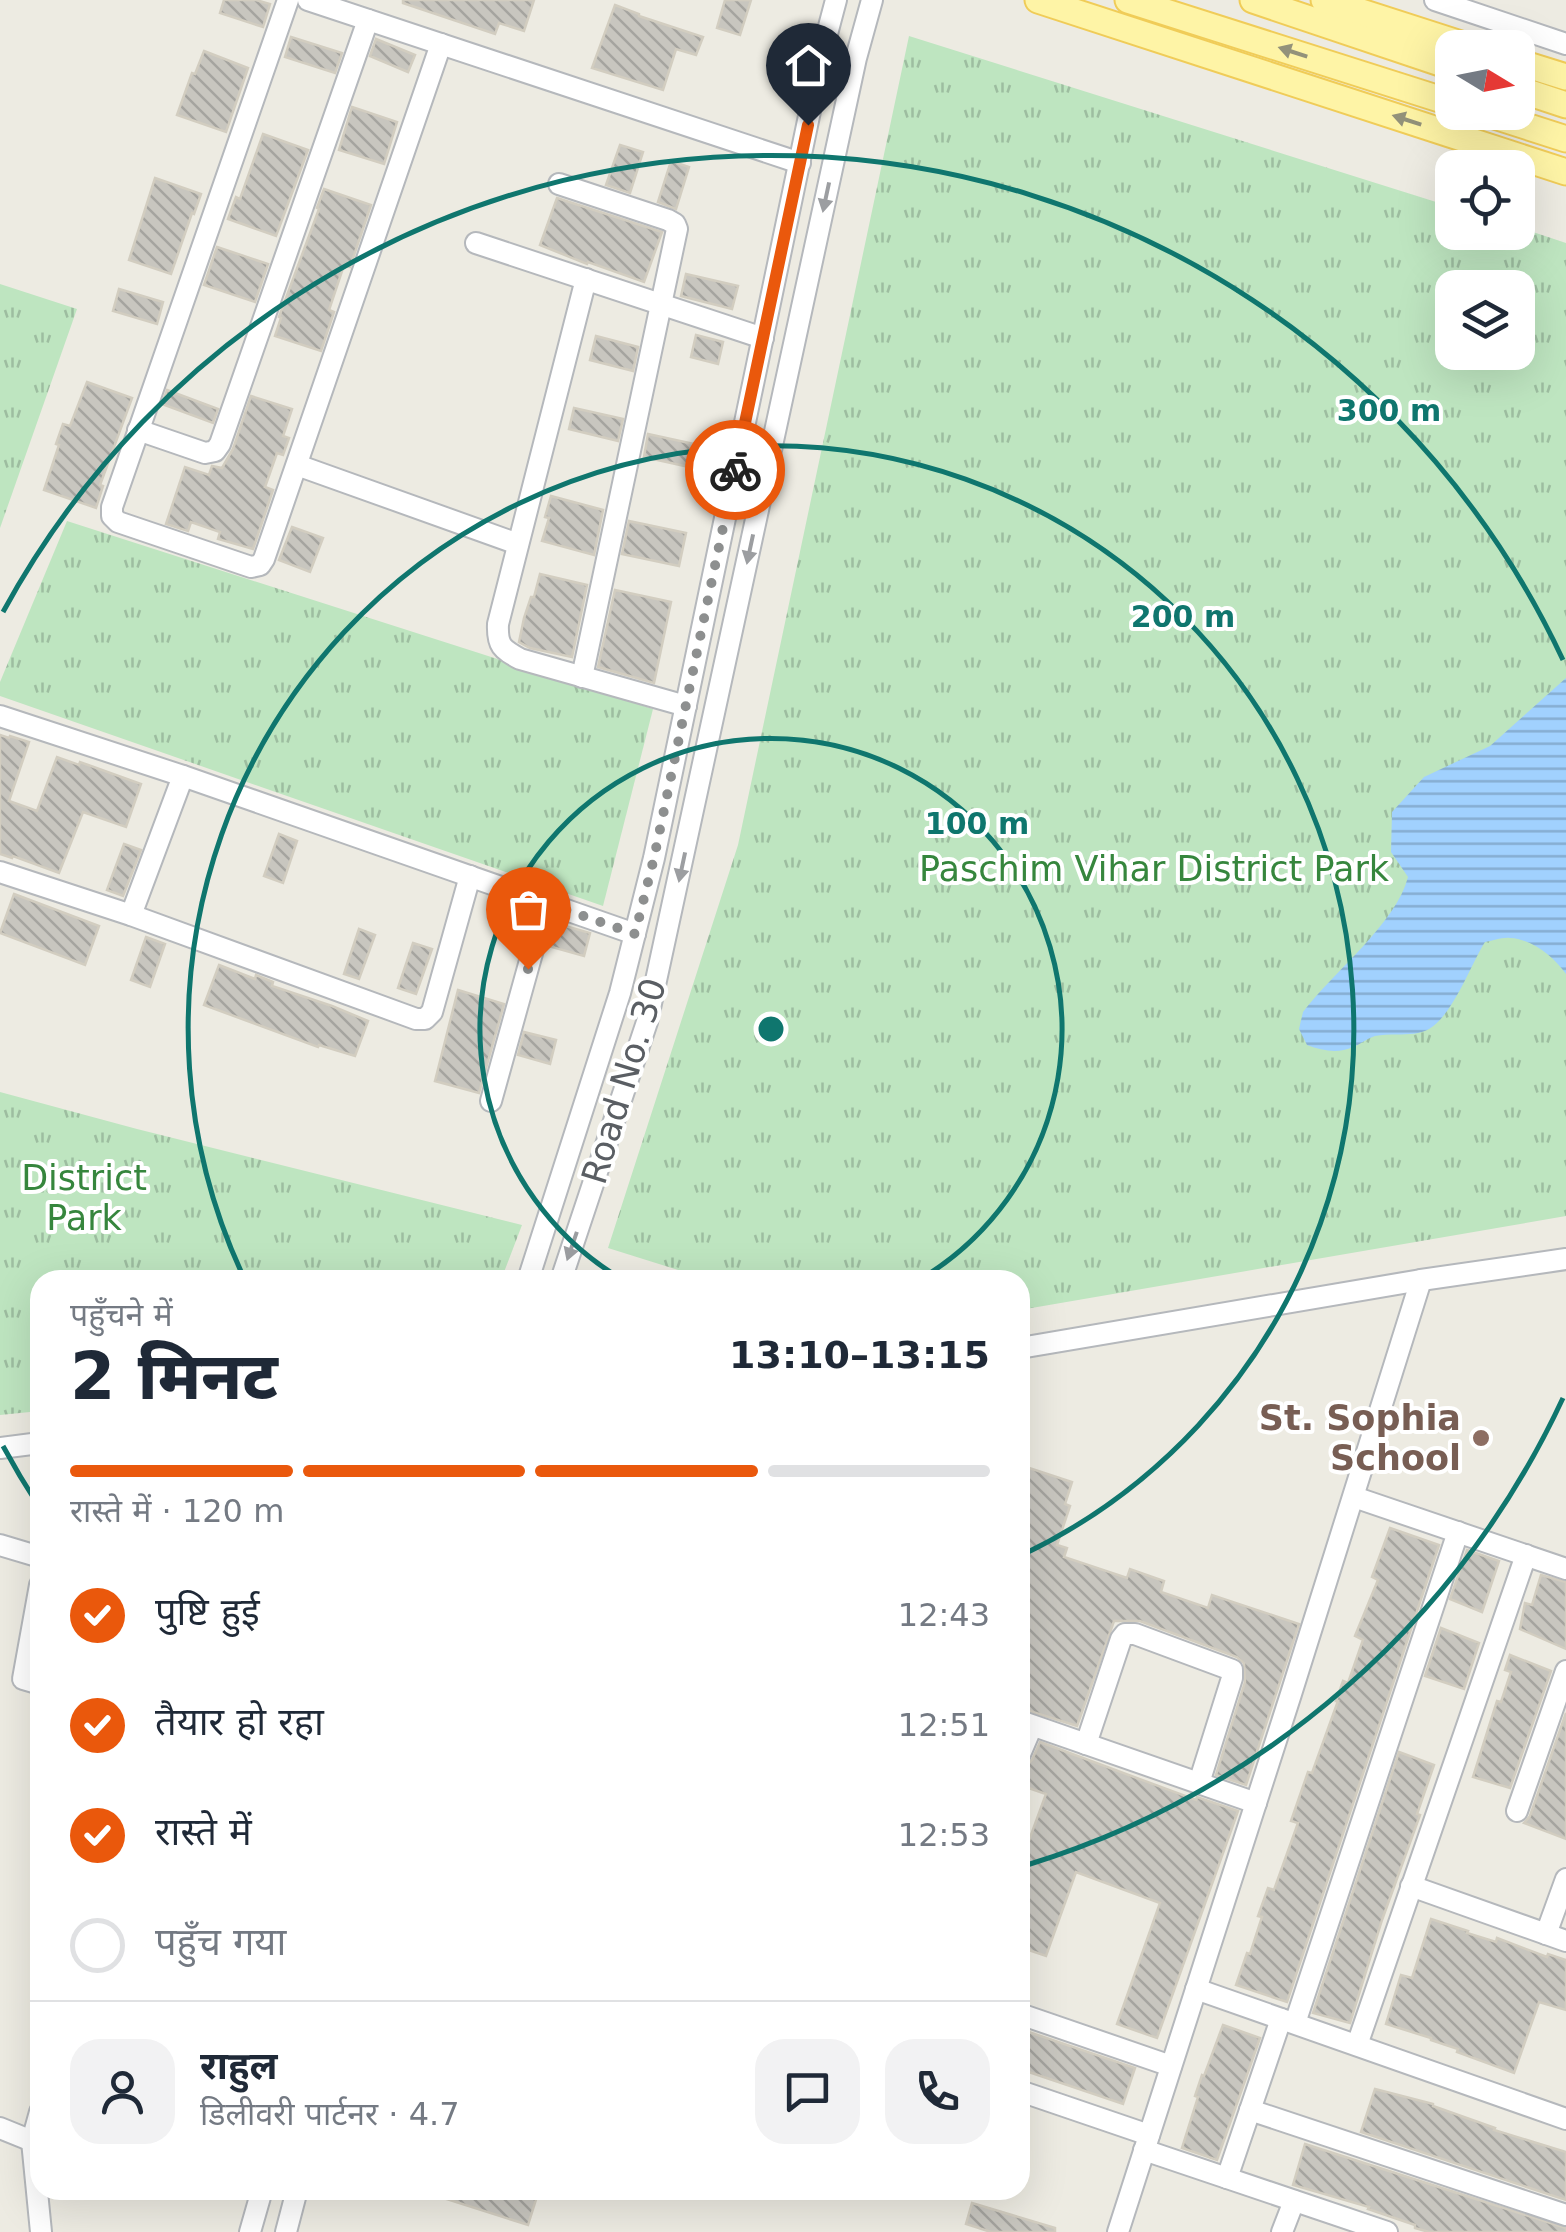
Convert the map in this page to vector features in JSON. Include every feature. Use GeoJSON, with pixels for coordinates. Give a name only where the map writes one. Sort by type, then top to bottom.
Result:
{"type":"FeatureCollection","features":[{"type":"Feature","properties":{"kind":"main road"},"geometry":{"type":"LineString","coordinates":[[1038,0],[1566,172]]}},
{"type":"Feature","properties":{"kind":"main road"},"geometry":{"type":"LineString","coordinates":[[1128,0],[1435,98]]}},
{"type":"Feature","properties":{"kind":"main road"},"geometry":{"type":"LineString","coordinates":[[1253,0],[1435,61]]}},
{"type":"Feature","properties":{"kind":"main road"},"geometry":{"type":"LineString","coordinates":[[1324,0],[1435,36]]}},
{"type":"Feature","properties":{"kind":"main road"},"geometry":{"type":"LineString","coordinates":[[1535,65],[1564,69]]}},
{"type":"Feature","properties":{"kind":"main road"},"geometry":{"type":"LineString","coordinates":[[1535,95],[1566,106]]}},
{"type":"Feature","properties":{"kind":"main road"},"geometry":{"type":"LineString","coordinates":[[1535,129],[1566,139]]}},
{"type":"Feature","properties":{"kind":"street"},"geometry":{"type":"LineString","coordinates":[[288,0],[112,507],[112,516],[118,522],[251,567],[260,566],[264,559],[441,44]]}},
{"type":"Feature","properties":{"kind":"street"},"geometry":{"type":"LineString","coordinates":[[308,0],[800,163]]}},
{"type":"Feature","properties":{"kind":"street","name":"Road No. 30"},"geometry":{"type":"LineString","coordinates":[[534,1270],[620,993],[654,858],[836,0]]}},
{"type":"Feature","properties":{"kind":"street","name":"Road No. 30"},"geometry":{"type":"LineString","coordinates":[[564,1270],[648,1022],[856,58],[872,0]]}},
{"type":"Feature","properties":{"kind":"street"},"geometry":{"type":"LineString","coordinates":[[1434,0],[1566,44]]}},
{"type":"Feature","properties":{"kind":"street"},"geometry":{"type":"LineString","coordinates":[[138,430],[205,453],[216,451],[220,444],[368,20]]}},
{"type":"Feature","properties":{"kind":"street"},"geometry":{"type":"LineString","coordinates":[[823,49],[856,58]]}},
{"type":"Feature","properties":{"kind":"street"},"geometry":{"type":"LineString","coordinates":[[559,184],[675,224],[677,229],[582,677]]}},
{"type":"Feature","properties":{"kind":"street"},"geometry":{"type":"LineString","coordinates":[[476,243],[763,338]]}},
{"type":"Feature","properties":{"kind":"street"},"geometry":{"type":"LineString","coordinates":[[586,279],[498,636],[504,650],[520,658],[686,706]]}},
{"type":"Feature","properties":{"kind":"street"},"geometry":{"type":"LineString","coordinates":[[297,464],[518,544]]}},
{"type":"Feature","properties":{"kind":"street"},"geometry":{"type":"LineString","coordinates":[[0,716],[635,934]]}},
{"type":"Feature","properties":{"kind":"street"},"geometry":{"type":"LineString","coordinates":[[131,916],[183,776]]}},
{"type":"Feature","properties":{"kind":"street"},"geometry":{"type":"LineString","coordinates":[[0,872],[416,1019],[425,1019],[432,1012],[470,876]]}},
{"type":"Feature","properties":{"kind":"street"},"geometry":{"type":"LineString","coordinates":[[491,1100],[546,903]]}},
{"type":"Feature","properties":{"kind":"street"},"geometry":{"type":"LineString","coordinates":[[1030,1346],[1566,1259]]}},
{"type":"Feature","properties":{"kind":"street"},"geometry":{"type":"LineString","coordinates":[[1118,2232],[1422,1280]]}},
{"type":"Feature","properties":{"kind":"street"},"geometry":{"type":"LineString","coordinates":[[0,1448],[30,1445]]}},
{"type":"Feature","properties":{"kind":"street"},"geometry":{"type":"LineString","coordinates":[[1354,1497],[1566,1569]]}},
{"type":"Feature","properties":{"kind":"street"},"geometry":{"type":"LineString","coordinates":[[1227,2178],[1250,2110],[1288,2021],[1458,1532]]}},
{"type":"Feature","properties":{"kind":"street"},"geometry":{"type":"LineString","coordinates":[[0,1545],[30,1554]]}},
{"type":"Feature","properties":{"kind":"street"},"geometry":{"type":"LineString","coordinates":[[1356,2046],[1526,1555]]}},
{"type":"Feature","properties":{"kind":"street"},"geometry":{"type":"LineString","coordinates":[[1086,1744],[1121,1639],[1125,1634],[1135,1634],[1232,1670],[1198,1783]]}},
{"type":"Feature","properties":{"kind":"street"},"geometry":{"type":"LineString","coordinates":[[30,1644],[24,1679],[30,1681]]}},
{"type":"Feature","properties":{"kind":"street"},"geometry":{"type":"LineString","coordinates":[[1516,1811],[1566,1671]]}},
{"type":"Feature","properties":{"kind":"street"},"geometry":{"type":"LineString","coordinates":[[1030,1725],[1256,1803]]}},
{"type":"Feature","properties":{"kind":"street"},"geometry":{"type":"LineString","coordinates":[[1411,1886],[1556,1937],[1566,1878]]}},
{"type":"Feature","properties":{"kind":"street"},"geometry":{"type":"LineString","coordinates":[[1196,1989],[1566,2119]]}},
{"type":"Feature","properties":{"kind":"street"},"geometry":{"type":"LineString","coordinates":[[1030,2019],[1172,2066]]}},
{"type":"Feature","properties":{"kind":"street"},"geometry":{"type":"LineString","coordinates":[[1030,2095],[1227,2178],[1363,2228],[1387,2232]]}},
{"type":"Feature","properties":{"kind":"street"},"geometry":{"type":"LineString","coordinates":[[1250,2110],[1566,2215]]}},
{"type":"Feature","properties":{"kind":"street"},"geometry":{"type":"LineString","coordinates":[[0,2128],[30,2140]]}},
{"type":"Feature","properties":{"kind":"street"},"geometry":{"type":"LineString","coordinates":[[38,2200],[41,2232]]}},
{"type":"Feature","properties":{"kind":"street"},"geometry":{"type":"LineString","coordinates":[[250,2232],[259,2200]]}},
{"type":"Feature","properties":{"kind":"street"},"geometry":{"type":"LineString","coordinates":[[286,2232],[294,2200]]}},
{"type":"Feature","properties":{"kind":"street"},"geometry":{"type":"LineString","coordinates":[[1282,2232],[1294,2200]]}},
{"type":"Feature","properties":{"kind":"green space","name":"Paschim Vihar District Park"},"geometry":{"type":"Polygon","coordinates":[[[909,36],[1435,202],[1435,250],[1535,250],[1535,233],[1566,243],[1566,1216],[1030,1308],[1030,1270],[678,1270],[608,1248],[738,845],[909,36]]]}},
{"type":"Feature","properties":{"kind":"green space"},"geometry":{"type":"Polygon","coordinates":[[[0,284],[77,309],[0,528],[0,284]]]}},
{"type":"Feature","properties":{"kind":"green space"},"geometry":{"type":"Polygon","coordinates":[[[67,521],[653,709],[603,906],[0,696],[0,682],[67,521]]]}},
{"type":"Feature","properties":{"kind":"green space","name":"District Park"},"geometry":{"type":"Polygon","coordinates":[[[0,1092],[522,1225],[505,1270],[30,1270],[30,1412],[0,1415],[0,1092]]]}},
{"type":"Feature","properties":{"kind":"water"},"geometry":{"type":"Polygon","coordinates":[[[1566,678],[1566,974],[1534,945],[1507,938],[1485,942],[1446,1013],[1429,1029],[1375,1036],[1342,1050],[1307,1045],[1299,1029],[1303,1012],[1391,912],[1408,877],[1391,852],[1392,812],[1424,777],[1490,746],[1566,678]]]}},
{"type":"Feature","properties":{"kind":"building"},"geometry":{"type":"Polygon","coordinates":[[[224,0],[270,4],[263,27],[220,13],[224,0]]]}},
{"type":"Feature","properties":{"kind":"building"},"geometry":{"type":"Polygon","coordinates":[[[403,0],[534,0],[524,31],[499,23],[495,34],[403,0]]]}},
{"type":"Feature","properties":{"kind":"building"},"geometry":{"type":"Polygon","coordinates":[[[725,0],[751,0],[740,35],[717,28],[725,0]]]}},
{"type":"Feature","properties":{"kind":"building"},"geometry":{"type":"Polygon","coordinates":[[[615,5],[703,37],[696,55],[676,49],[663,90],[592,68],[615,5]]]}},
{"type":"Feature","properties":{"kind":"building"},"geometry":{"type":"Polygon","coordinates":[[[291,37],[342,53],[335,73],[285,57],[291,37]]]}},
{"type":"Feature","properties":{"kind":"building"},"geometry":{"type":"Polygon","coordinates":[[[376,39],[415,55],[408,72],[370,56],[376,39]]]}},
{"type":"Feature","properties":{"kind":"building"},"geometry":{"type":"Polygon","coordinates":[[[204,51],[248,68],[226,132],[177,115],[204,51]]]}},
{"type":"Feature","properties":{"kind":"building"},"geometry":{"type":"Polygon","coordinates":[[[352,107],[397,122],[384,164],[339,150],[352,107]]]}},
{"type":"Feature","properties":{"kind":"building"},"geometry":{"type":"Polygon","coordinates":[[[263,134],[308,150],[276,236],[228,219],[236,197],[240,199],[263,134]]]}},
{"type":"Feature","properties":{"kind":"building"},"geometry":{"type":"Polygon","coordinates":[[[620,145],[643,152],[630,193],[606,185],[620,145]]]}},
{"type":"Feature","properties":{"kind":"building"},"geometry":{"type":"Polygon","coordinates":[[[671,161],[689,167],[676,209],[658,202],[671,161]]]}},
{"type":"Feature","properties":{"kind":"building"},"geometry":{"type":"Polygon","coordinates":[[[155,178],[201,194],[171,274],[129,260],[155,178]]]}},
{"type":"Feature","properties":{"kind":"building"},"geometry":{"type":"Polygon","coordinates":[[[324,189],[371,205],[350,267],[344,265],[321,351],[275,336],[324,189]]]}},
{"type":"Feature","properties":{"kind":"building"},"geometry":{"type":"Polygon","coordinates":[[[557,198],[662,232],[644,282],[540,245],[557,198]]]}},
{"type":"Feature","properties":{"kind":"building"},"geometry":{"type":"Polygon","coordinates":[[[217,247],[268,264],[255,302],[204,285],[217,247]]]}},
{"type":"Feature","properties":{"kind":"building"},"geometry":{"type":"Polygon","coordinates":[[[686,274],[738,286],[732,309],[681,296],[686,274]]]}},
{"type":"Feature","properties":{"kind":"building"},"geometry":{"type":"Polygon","coordinates":[[[119,289],[163,302],[157,324],[113,311],[119,289]]]}},
{"type":"Feature","properties":{"kind":"building"},"geometry":{"type":"Polygon","coordinates":[[[696,335],[723,342],[718,364],[691,357],[696,335]]]}},
{"type":"Feature","properties":{"kind":"building"},"geometry":{"type":"Polygon","coordinates":[[[596,336],[638,347],[633,371],[590,360],[596,336]]]}},
{"type":"Feature","properties":{"kind":"building"},"geometry":{"type":"Polygon","coordinates":[[[87,382],[132,398],[100,485],[103,486],[96,508],[44,490],[63,424],[70,426],[87,382]]]}},
{"type":"Feature","properties":{"kind":"building"},"geometry":{"type":"Polygon","coordinates":[[[167,390],[218,409],[213,423],[162,404],[167,390]]]}},
{"type":"Feature","properties":{"kind":"building"},"geometry":{"type":"Polygon","coordinates":[[[251,396],[292,409],[283,436],[289,438],[283,455],[277,453],[265,487],[273,490],[253,549],[218,539],[220,532],[191,522],[188,531],[166,524],[185,467],[209,475],[212,466],[222,468],[233,449],[251,396]]]}},
{"type":"Feature","properties":{"kind":"building"},"geometry":{"type":"Polygon","coordinates":[[[574,408],[623,419],[618,441],[569,429],[574,408]]]}},
{"type":"Feature","properties":{"kind":"building"},"geometry":{"type":"Polygon","coordinates":[[[648,434],[703,446],[698,469],[644,457],[648,434]]]}},
{"type":"Feature","properties":{"kind":"building"},"geometry":{"type":"Polygon","coordinates":[[[551,496],[603,510],[594,555],[542,541],[551,496]]]}},
{"type":"Feature","properties":{"kind":"building"},"geometry":{"type":"Polygon","coordinates":[[[629,521],[686,533],[679,566],[622,554],[629,521]]]}},
{"type":"Feature","properties":{"kind":"building"},"geometry":{"type":"Polygon","coordinates":[[[292,527],[323,538],[310,572],[279,560],[292,527]]]}},
{"type":"Feature","properties":{"kind":"building"},"geometry":{"type":"Polygon","coordinates":[[[540,574],[587,585],[572,657],[519,642],[540,574]]]}},
{"type":"Feature","properties":{"kind":"building"},"geometry":{"type":"Polygon","coordinates":[[[615,590],[671,602],[654,683],[598,667],[615,590]]]}},
{"type":"Feature","properties":{"kind":"building"},"geometry":{"type":"Polygon","coordinates":[[[0,735],[29,742],[9,801],[37,811],[57,757],[79,765],[80,762],[141,784],[126,827],[83,812],[59,873],[0,854],[0,735]]]}},
{"type":"Feature","properties":{"kind":"building"},"geometry":{"type":"Polygon","coordinates":[[[279,834],[297,841],[283,883],[264,876],[279,834]]]}},
{"type":"Feature","properties":{"kind":"building"},"geometry":{"type":"Polygon","coordinates":[[[124,844],[141,850],[123,896],[107,890],[124,844]]]}},
{"type":"Feature","properties":{"kind":"building"},"geometry":{"type":"Polygon","coordinates":[[[14,894],[99,926],[85,965],[0,933],[14,894]]]}},
{"type":"Feature","properties":{"kind":"building"},"geometry":{"type":"Polygon","coordinates":[[[555,923],[590,933],[584,956],[548,946],[555,923]]]}},
{"type":"Feature","properties":{"kind":"building"},"geometry":{"type":"Polygon","coordinates":[[[359,929],[375,935],[359,979],[344,974],[359,929]]]}},
{"type":"Feature","properties":{"kind":"building"},"geometry":{"type":"Polygon","coordinates":[[[146,937],[165,944],[150,987],[131,980],[146,937]]]}},
{"type":"Feature","properties":{"kind":"building"},"geometry":{"type":"Polygon","coordinates":[[[413,943],[432,949],[416,994],[398,988],[413,943]]]}},
{"type":"Feature","properties":{"kind":"building"},"geometry":{"type":"Polygon","coordinates":[[[219,965],[255,979],[256,975],[273,982],[272,986],[368,1021],[355,1056],[318,1047],[204,1005],[219,965]]]}},
{"type":"Feature","properties":{"kind":"building"},"geometry":{"type":"Polygon","coordinates":[[[458,990],[504,1004],[479,1093],[435,1081],[458,990]]]}},
{"type":"Feature","properties":{"kind":"building"},"geometry":{"type":"Polygon","coordinates":[[[524,1032],[556,1040],[550,1064],[518,1055],[524,1032]]]}},
{"type":"Feature","properties":{"kind":"building"},"geometry":{"type":"Polygon","coordinates":[[[1030,1468],[1072,1482],[1065,1504],[1070,1506],[1057,1545],[1067,1548],[1064,1557],[1127,1578],[1130,1569],[1164,1581],[1161,1592],[1208,1608],[1212,1595],[1299,1624],[1246,1785],[1216,1775],[1245,1682],[1244,1663],[1140,1621],[1114,1621],[1077,1726],[1030,1711],[1030,1468]]]}},
{"type":"Feature","properties":{"kind":"building"},"geometry":{"type":"Polygon","coordinates":[[[1390,1528],[1439,1545],[1287,2002],[1236,1985],[1247,1953],[1250,1954],[1268,1888],[1274,1890],[1298,1823],[1291,1821],[1308,1772],[1312,1773],[1343,1681],[1348,1683],[1363,1640],[1355,1636],[1378,1580],[1372,1577],[1390,1528]]]}},
{"type":"Feature","properties":{"kind":"building"},"geometry":{"type":"Polygon","coordinates":[[[1467,1550],[1499,1561],[1482,1612],[1450,1599],[1467,1550]]]}},
{"type":"Feature","properties":{"kind":"building"},"geometry":{"type":"Polygon","coordinates":[[[1541,1575],[1566,1582],[1566,1649],[1520,1629],[1525,1603],[1532,1605],[1541,1575]]]}},
{"type":"Feature","properties":{"kind":"building"},"geometry":{"type":"Polygon","coordinates":[[[1441,1628],[1479,1643],[1464,1689],[1425,1676],[1441,1628]]]}},
{"type":"Feature","properties":{"kind":"building"},"geometry":{"type":"Polygon","coordinates":[[[1510,1655],[1551,1671],[1510,1788],[1473,1777],[1497,1701],[1501,1702],[1511,1672],[1505,1670],[1510,1655]]]}},
{"type":"Feature","properties":{"kind":"building"},"geometry":{"type":"Polygon","coordinates":[[[1566,1713],[1566,1839],[1524,1823],[1530,1816],[1566,1713]]]}},
{"type":"Feature","properties":{"kind":"building"},"geometry":{"type":"Polygon","coordinates":[[[1040,1742],[1196,1800],[1197,1797],[1238,1811],[1157,2038],[1117,2024],[1160,1903],[1076,1872],[1046,1956],[1030,1950],[1030,1838],[1046,1794],[1030,1788],[1032,1760],[1040,1742]]]}},
{"type":"Feature","properties":{"kind":"building"},"geometry":{"type":"Polygon","coordinates":[[[1399,1752],[1434,1765],[1350,2023],[1313,2013],[1399,1752]]]}},
{"type":"Feature","properties":{"kind":"building"},"geometry":{"type":"Polygon","coordinates":[[[1431,1919],[1496,1942],[1497,1938],[1566,1960],[1566,2010],[1539,2002],[1514,2073],[1431,2038],[1386,2024],[1401,1975],[1412,1978],[1431,1919]]]}},
{"type":"Feature","properties":{"kind":"building"},"geometry":{"type":"Polygon","coordinates":[[[1223,2025],[1260,2038],[1217,2160],[1182,2148],[1202,2075],[1223,2025]]]}},
{"type":"Feature","properties":{"kind":"building"},"geometry":{"type":"Polygon","coordinates":[[[1030,2032],[1135,2068],[1123,2104],[1030,2072],[1030,2032]]]}},
{"type":"Feature","properties":{"kind":"building"},"geometry":{"type":"Polygon","coordinates":[[[1375,2089],[1433,2104],[1494,2130],[1566,2152],[1566,2200],[1361,2132],[1375,2089]]]}},
{"type":"Feature","properties":{"kind":"building"},"geometry":{"type":"Polygon","coordinates":[[[1305,2144],[1566,2228],[1566,2232],[1429,2232],[1415,2228],[1369,2207],[1293,2185],[1305,2144]]]}},
{"type":"Feature","properties":{"kind":"building"},"geometry":{"type":"Polygon","coordinates":[[[450,2200],[536,2200],[528,2225],[450,2200]]]}},
{"type":"Feature","properties":{"kind":"building"},"geometry":{"type":"Polygon","coordinates":[[[972,2203],[1055,2228],[1055,2232],[991,2232],[966,2224],[972,2203]]]}},
{"type":"Feature","properties":{"kind":"way so far"},"geometry":{"type":"LineString","coordinates":[[528,969],[546,903],[635,934],[735,470]]}},
{"type":"Feature","properties":{"kind":"place","name":"St. Sophia School"},"geometry":{"type":"Point","coordinates":[1481,1438]}},
{"type":"Feature","properties":{"kind":"route"},"geometry":{"type":"LineString","coordinates":[[735,470],[808,125]]}}]}
